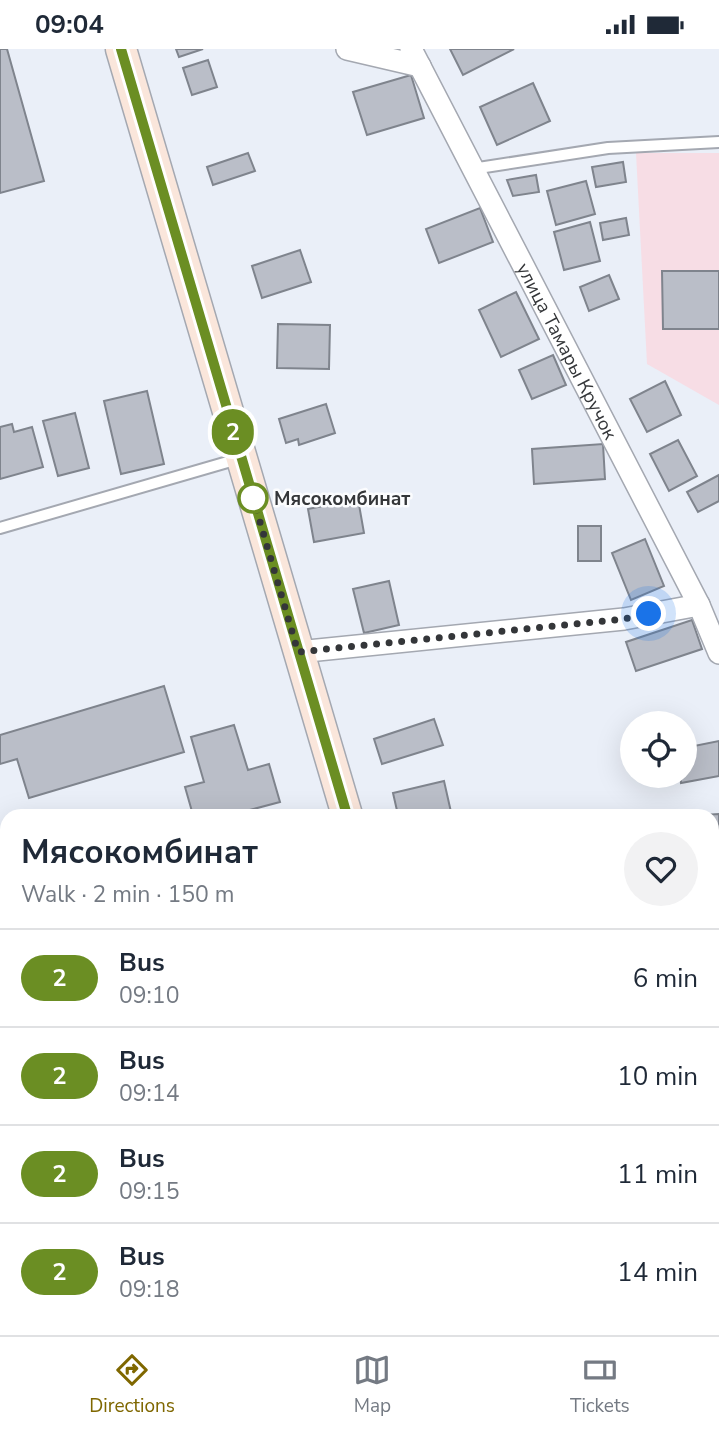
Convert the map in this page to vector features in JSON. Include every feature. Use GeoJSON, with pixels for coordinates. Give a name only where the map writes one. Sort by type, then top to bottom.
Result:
{"type":"FeatureCollection","features":[{"type":"Feature","properties":{"kind":"main road"},"geometry":{"type":"LineString","coordinates":[[121,49],[345,809]]}},
{"type":"Feature","properties":{"kind":"street"},"geometry":{"type":"LineString","coordinates":[[346,49],[415,58]]}},
{"type":"Feature","properties":{"kind":"street","name":"улица Тамары Кручок"},"geometry":{"type":"LineString","coordinates":[[415,58],[699,605],[719,653]]}},
{"type":"Feature","properties":{"kind":"street"},"geometry":{"type":"LineString","coordinates":[[298,652],[624,619],[699,605]]}},
{"type":"Feature","properties":{"kind":"lane"},"geometry":{"type":"LineString","coordinates":[[472,169],[608,148],[719,142]]}},
{"type":"Feature","properties":{"kind":"lane"},"geometry":{"type":"LineString","coordinates":[[0,528],[241,458]]}},
{"type":"Feature","properties":{"kind":"shaded area"},"geometry":{"type":"Polygon","coordinates":[[[636,153],[719,153],[719,405],[647,364],[636,153]]]}},
{"type":"Feature","properties":{"kind":"building"},"geometry":{"type":"Polygon","coordinates":[[[0,49],[7,49],[44,181],[0,193],[0,49]]]}},
{"type":"Feature","properties":{"kind":"building"},"geometry":{"type":"Polygon","coordinates":[[[176,49],[203,49],[179,57],[176,49]]]}},
{"type":"Feature","properties":{"kind":"building"},"geometry":{"type":"Polygon","coordinates":[[[450,49],[514,49],[463,75],[450,49]]]}},
{"type":"Feature","properties":{"kind":"building"},"geometry":{"type":"Polygon","coordinates":[[[208,60],[217,87],[192,95],[183,68],[208,60]]]}},
{"type":"Feature","properties":{"kind":"building"},"geometry":{"type":"Polygon","coordinates":[[[411,75],[424,118],[367,135],[353,92],[411,75]]]}},
{"type":"Feature","properties":{"kind":"building"},"geometry":{"type":"Polygon","coordinates":[[[533,83],[550,121],[497,145],[480,107],[533,83]]]}},
{"type":"Feature","properties":{"kind":"building"},"geometry":{"type":"Polygon","coordinates":[[[248,153],[255,171],[213,185],[207,167],[248,153]]]}},
{"type":"Feature","properties":{"kind":"building"},"geometry":{"type":"Polygon","coordinates":[[[623,162],[626,182],[596,187],[592,167],[623,162]]]}},
{"type":"Feature","properties":{"kind":"building"},"geometry":{"type":"Polygon","coordinates":[[[536,175],[539,192],[513,196],[507,180],[536,175]]]}},
{"type":"Feature","properties":{"kind":"building"},"geometry":{"type":"Polygon","coordinates":[[[586,181],[595,214],[556,225],[547,191],[586,181]]]}},
{"type":"Feature","properties":{"kind":"building"},"geometry":{"type":"Polygon","coordinates":[[[480,208],[493,242],[439,263],[426,229],[480,208]]]}},
{"type":"Feature","properties":{"kind":"building"},"geometry":{"type":"Polygon","coordinates":[[[626,218],[629,235],[603,240],[600,223],[626,218]]]}},
{"type":"Feature","properties":{"kind":"building"},"geometry":{"type":"Polygon","coordinates":[[[590,222],[600,261],[564,270],[554,232],[590,222]]]}},
{"type":"Feature","properties":{"kind":"building"},"geometry":{"type":"Polygon","coordinates":[[[300,250],[311,282],[262,298],[252,266],[300,250]]]}},
{"type":"Feature","properties":{"kind":"building"},"geometry":{"type":"Polygon","coordinates":[[[662,271],[719,271],[719,329],[663,329],[662,271]]]}},
{"type":"Feature","properties":{"kind":"building"},"geometry":{"type":"Polygon","coordinates":[[[609,275],[619,299],[589,311],[580,287],[609,275]]]}},
{"type":"Feature","properties":{"kind":"building"},"geometry":{"type":"Polygon","coordinates":[[[516,292],[539,339],[501,357],[479,310],[516,292]]]}},
{"type":"Feature","properties":{"kind":"building"},"geometry":{"type":"Polygon","coordinates":[[[278,324],[330,325],[329,369],[277,368],[278,324]]]}},
{"type":"Feature","properties":{"kind":"building"},"geometry":{"type":"Polygon","coordinates":[[[553,355],[566,385],[532,399],[519,370],[553,355]]]}},
{"type":"Feature","properties":{"kind":"building"},"geometry":{"type":"Polygon","coordinates":[[[665,381],[681,415],[647,432],[630,399],[665,381]]]}},
{"type":"Feature","properties":{"kind":"building"},"geometry":{"type":"Polygon","coordinates":[[[147,391],[164,464],[121,474],[104,401],[147,391]]]}},
{"type":"Feature","properties":{"kind":"building"},"geometry":{"type":"Polygon","coordinates":[[[326,404],[335,433],[299,445],[298,439],[286,443],[279,419],[326,404]]]}},
{"type":"Feature","properties":{"kind":"building"},"geometry":{"type":"Polygon","coordinates":[[[75,413],[89,468],[58,476],[43,421],[75,413]]]}},
{"type":"Feature","properties":{"kind":"building"},"geometry":{"type":"Polygon","coordinates":[[[12,424],[14,432],[32,427],[43,467],[0,479],[0,427],[12,424]]]}},
{"type":"Feature","properties":{"kind":"building"},"geometry":{"type":"Polygon","coordinates":[[[678,440],[697,476],[669,491],[650,454],[678,440]]]}},
{"type":"Feature","properties":{"kind":"building"},"geometry":{"type":"Polygon","coordinates":[[[603,444],[605,479],[534,484],[532,449],[603,444]]]}},
{"type":"Feature","properties":{"kind":"building"},"geometry":{"type":"Polygon","coordinates":[[[719,475],[719,501],[698,512],[687,492],[719,475]]]}},
{"type":"Feature","properties":{"kind":"building"},"geometry":{"type":"Polygon","coordinates":[[[358,499],[364,533],[314,542],[308,509],[358,499]]]}},
{"type":"Feature","properties":{"kind":"building"},"geometry":{"type":"Polygon","coordinates":[[[578,526],[601,526],[601,561],[578,561],[578,526]]]}},
{"type":"Feature","properties":{"kind":"building"},"geometry":{"type":"Polygon","coordinates":[[[645,539],[664,586],[631,600],[612,553],[645,539]]]}},
{"type":"Feature","properties":{"kind":"building"},"geometry":{"type":"Polygon","coordinates":[[[389,581],[399,625],[364,633],[353,589],[389,581]]]}},
{"type":"Feature","properties":{"kind":"building"},"geometry":{"type":"Polygon","coordinates":[[[692,620],[702,649],[636,671],[626,642],[692,620]]]}},
{"type":"Feature","properties":{"kind":"building"},"geometry":{"type":"Polygon","coordinates":[[[164,686],[184,752],[29,798],[17,759],[0,764],[0,735],[164,686]]]}},
{"type":"Feature","properties":{"kind":"building"},"geometry":{"type":"Polygon","coordinates":[[[434,719],[443,745],[382,764],[374,739],[434,719]]]}},
{"type":"Feature","properties":{"kind":"building"},"geometry":{"type":"Polygon","coordinates":[[[234,725],[248,770],[269,764],[280,802],[254,809],[191,809],[185,787],[204,782],[191,737],[234,725]]]}},
{"type":"Feature","properties":{"kind":"building"},"geometry":{"type":"Polygon","coordinates":[[[719,741],[719,776],[697,780],[697,745],[719,741]]]}},
{"type":"Feature","properties":{"kind":"building"},"geometry":{"type":"Polygon","coordinates":[[[444,781],[450,809],[397,809],[393,793],[444,781]]]}},
{"type":"Feature","properties":{"kind":"bus line","name":"2"},"geometry":{"type":"LineString","coordinates":[[121,49],[345,809]]}},
{"type":"Feature","properties":{"kind":"place","name":"Мясокомбинат"},"geometry":{"type":"Point","coordinates":[253,498]}},
{"type":"Feature","properties":{"kind":"route"},"geometry":{"type":"LineString","coordinates":[[253,498],[298,652],[624,619],[649,614]]}}]}
